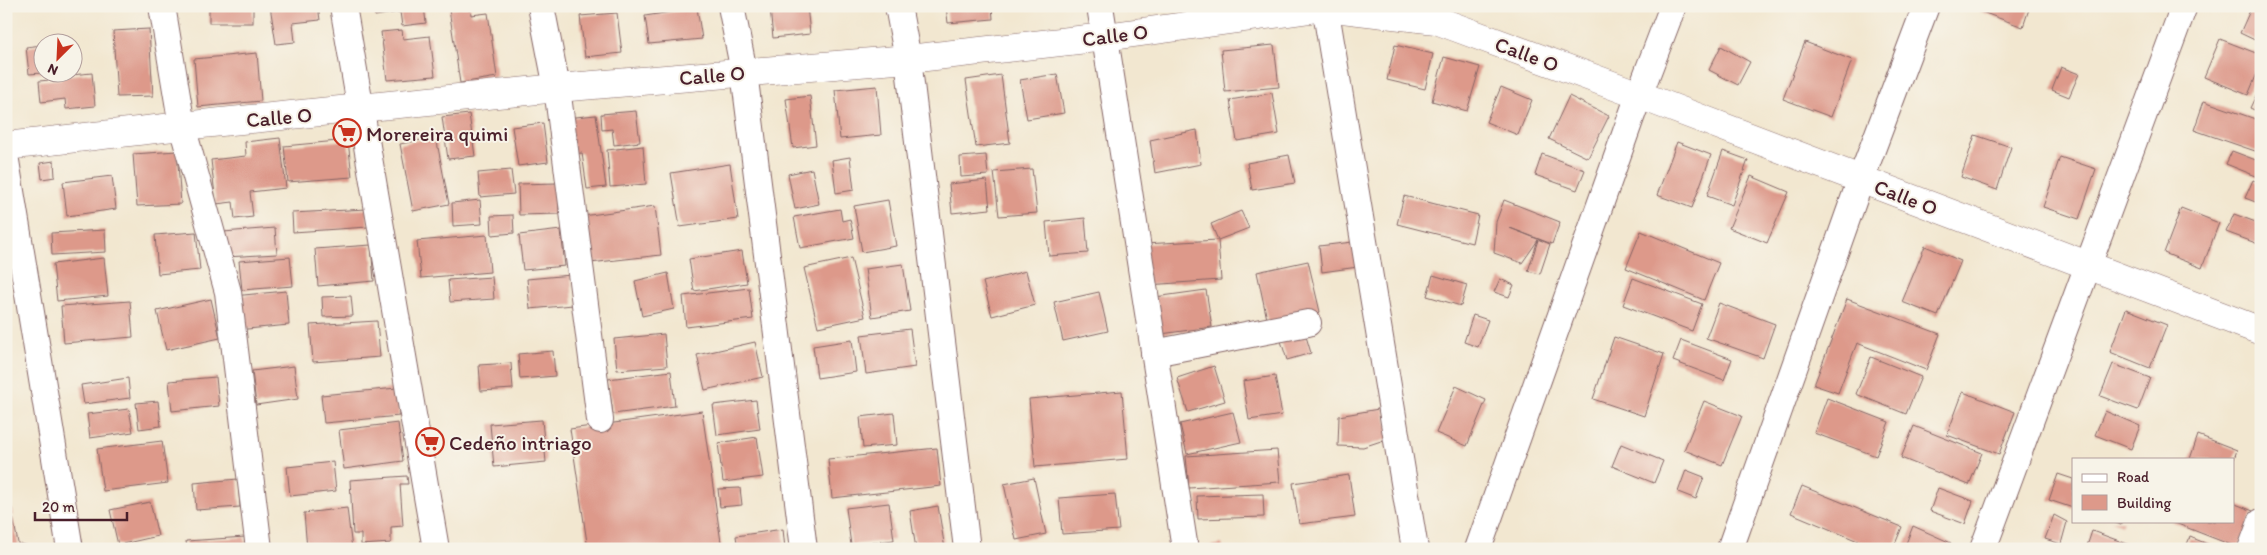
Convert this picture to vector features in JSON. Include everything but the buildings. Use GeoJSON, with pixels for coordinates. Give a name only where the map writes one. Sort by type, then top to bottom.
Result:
{"type":"FeatureCollection","features":[{"type":"Feature","properties":{"kind":"street"},"geometry":{"type":"LineString","coordinates":[[162,6],[182,126],[228,292],[259,549]]}},
{"type":"Feature","properties":{"kind":"street"},"geometry":{"type":"LineString","coordinates":[[343,6],[436,549]]}},
{"type":"Feature","properties":{"kind":"street"},"geometry":{"type":"LineString","coordinates":[[541,6],[558,88],[600,420]]}},
{"type":"Feature","properties":{"kind":"street"},"geometry":{"type":"LineString","coordinates":[[731,6],[744,72],[804,549]]}},
{"type":"Feature","properties":{"kind":"street"},"geometry":{"type":"LineString","coordinates":[[898,6],[908,59],[967,549]]}},
{"type":"Feature","properties":{"kind":"street"},"geometry":{"type":"LineString","coordinates":[[1100,6],[1185,549]]}},
{"type":"Feature","properties":{"kind":"street"},"geometry":{"type":"LineString","coordinates":[[1478,549],[1639,95],[1673,6]]}},
{"type":"Feature","properties":{"kind":"street"},"geometry":{"type":"LineString","coordinates":[[1730,549],[1860,179],[1926,6]]}},
{"type":"Feature","properties":{"kind":"street"},"geometry":{"type":"LineString","coordinates":[[1983,549],[2089,267],[2184,6]]}},
{"type":"Feature","properties":{"kind":"street"},"geometry":{"type":"LineString","coordinates":[[1325,7],[1415,549]]}},
{"type":"Feature","properties":{"kind":"street","name":"Calle O"},"geometry":{"type":"LineString","coordinates":[[6,146],[558,88],[908,59],[1105,37],[1325,7],[1438,13],[1639,95],[2261,331]]}},
{"type":"Feature","properties":{"kind":"street"},"geometry":{"type":"LineString","coordinates":[[6,161],[70,549]]}},
{"type":"Feature","properties":{"kind":"street"},"geometry":{"type":"LineString","coordinates":[[1154,353],[1308,324]]}},
{"type":"Feature","properties":{"kind":"street"},"geometry":{"type":"LineString","coordinates":[[2251,549],[2261,522]]}},
{"type":"Feature","properties":{"kind":"place","name":"Morereira quimi"},"geometry":{"type":"Point","coordinates":[347,133]}},
{"type":"Feature","properties":{"kind":"place","name":"Cedeño intriago"},"geometry":{"type":"Point","coordinates":[430,442]}}]}
